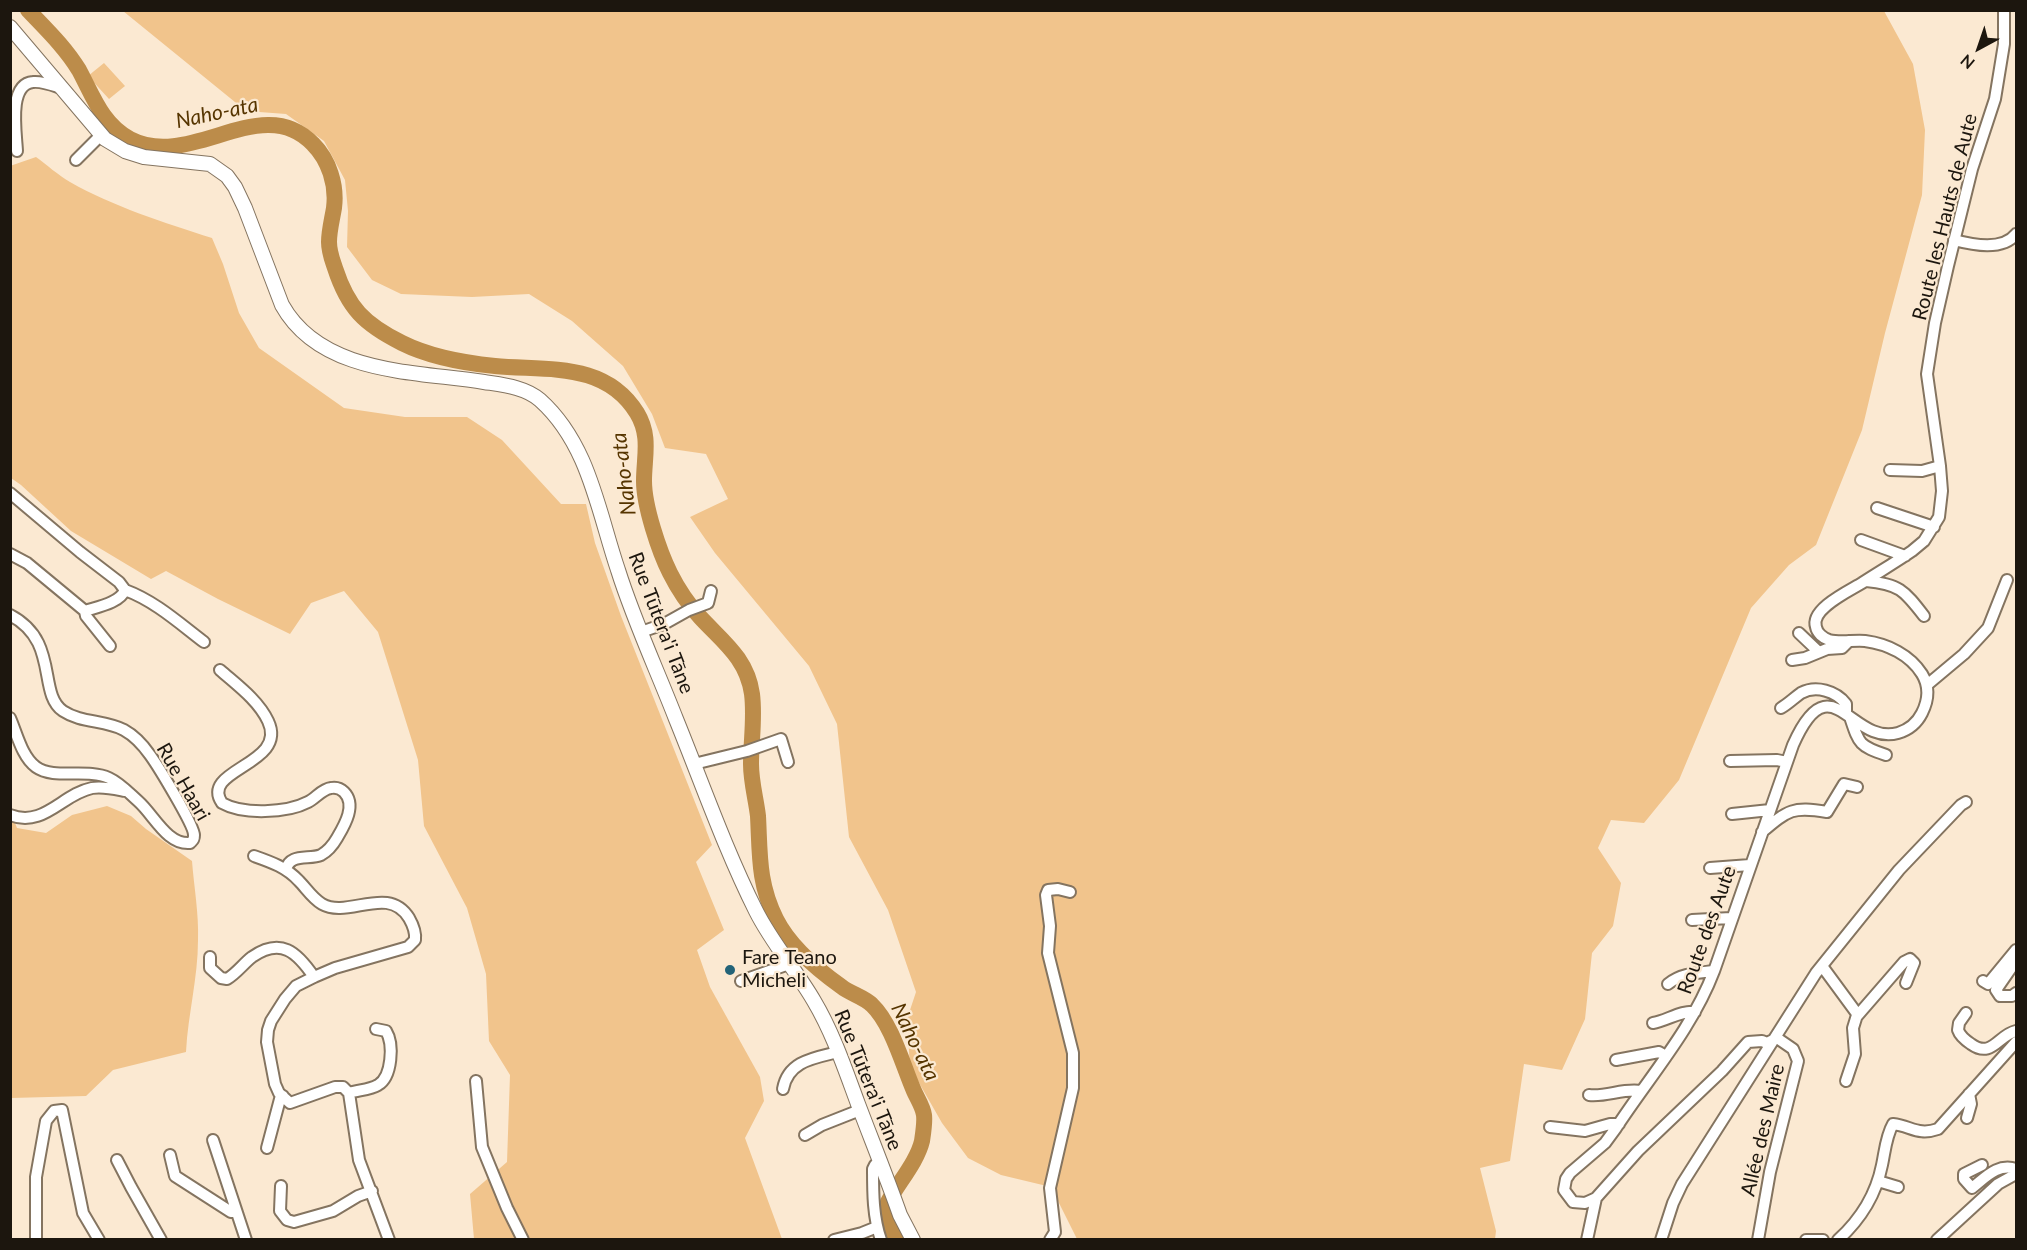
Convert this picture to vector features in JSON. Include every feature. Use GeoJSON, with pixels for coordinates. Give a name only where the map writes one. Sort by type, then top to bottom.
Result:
{"type":"FeatureCollection","features":[{"type":"Feature","properties":{"kind":"street","name":"Route les Hauts de Aute"},"geometry":{"type":"LineString","coordinates":[[1940,466],[1927,375],[1935,323],[1954,240],[1972,170],[1995,99],[2004,44],[2004,10]]}},
{"type":"Feature","properties":{"kind":"street","name":"Rue Tūtera'i Tāne"},"geometry":{"type":"LineString","coordinates":[[10,27],[101,135],[125,151],[144,157],[210,164],[227,176],[245,208],[289,318],[320,344],[375,367],[524,390],[539,399],[565,429],[583,461],[601,509],[617,568],[640,632],[712,812],[757,913],[814,1000],[838,1052],[900,1215],[912,1239]]}},
{"type":"Feature","properties":{"kind":"street"},"geometry":{"type":"LineString","coordinates":[[17,151],[15,100],[21,87],[34,81],[61,88]]}},
{"type":"Feature","properties":{"kind":"street"},"geometry":{"type":"LineString","coordinates":[[76,160],[101,135]]}},
{"type":"Feature","properties":{"kind":"street"},"geometry":{"type":"LineString","coordinates":[[1954,240],[1985,245],[2004,244],[2016,234]]}},
{"type":"Feature","properties":{"kind":"street"},"geometry":{"type":"LineString","coordinates":[[1890,470],[1922,471],[1940,466],[1942,490],[1939,517],[1924,541],[1818,613],[1815,626],[1823,637],[1829,640],[1866,641],[1889,647],[1919,668],[1927,685],[1964,654],[1988,628],[2007,580]]}},
{"type":"Feature","properties":{"kind":"street"},"geometry":{"type":"LineString","coordinates":[[10,493],[119,582],[125,590],[156,606],[204,642]]}},
{"type":"Feature","properties":{"kind":"street"},"geometry":{"type":"LineString","coordinates":[[1877,508],[1934,526]]}},
{"type":"Feature","properties":{"kind":"street"},"geometry":{"type":"LineString","coordinates":[[1861,540],[1905,556]]}},
{"type":"Feature","properties":{"kind":"street"},"geometry":{"type":"LineString","coordinates":[[10,554],[27,563],[85,611],[86,616],[110,646]]}},
{"type":"Feature","properties":{"kind":"street"},"geometry":{"type":"LineString","coordinates":[[1866,581],[1894,586],[1914,602],[1924,616]]}},
{"type":"Feature","properties":{"kind":"street"},"geometry":{"type":"LineString","coordinates":[[85,611],[115,600],[123,595],[125,590]]}},
{"type":"Feature","properties":{"kind":"street"},"geometry":{"type":"LineString","coordinates":[[640,632],[664,624],[689,610],[708,603],[711,591]]}},
{"type":"Feature","properties":{"kind":"street","name":"Rue Haari"},"geometry":{"type":"LineString","coordinates":[[10,615],[36,636],[42,650],[53,699],[60,709],[71,715],[105,722],[124,730],[137,739],[165,779],[190,824],[194,839],[190,843],[176,842],[138,801],[125,792],[120,784],[108,777],[44,771],[36,768],[22,749],[10,718]]}},
{"type":"Feature","properties":{"kind":"street"},"geometry":{"type":"LineString","coordinates":[[1798,633],[1819,652]]}},
{"type":"Feature","properties":{"kind":"street"},"geometry":{"type":"LineString","coordinates":[[1792,660],[1842,648],[1849,641]]}},
{"type":"Feature","properties":{"kind":"street"},"geometry":{"type":"LineString","coordinates":[[220,670],[253,700],[267,719],[271,733],[269,744],[261,754],[233,772],[220,784],[218,795],[222,803],[249,810],[286,809],[305,803],[323,791],[334,788],[345,792],[349,800],[350,808],[346,820],[330,848],[318,856],[291,861],[287,864],[286,870]]}},
{"type":"Feature","properties":{"kind":"street","name":"Route des Aute"},"geometry":{"type":"LineString","coordinates":[[1596,1198],[1585,1203],[1573,1202],[1564,1190],[1564,1184],[1570,1173],[1605,1143],[1695,1012],[1714,971],[1800,728],[1809,714],[1826,708],[1835,708],[1870,731],[1893,734],[1912,726],[1920,716],[1926,703],[1927,685]]}},
{"type":"Feature","properties":{"kind":"street"},"geometry":{"type":"LineString","coordinates":[[1781,708],[1802,693],[1813,690],[1823,690],[1841,698],[1846,704],[1848,715],[1862,745],[1874,752],[1886,755]]}},
{"type":"Feature","properties":{"kind":"street"},"geometry":{"type":"LineString","coordinates":[[694,764],[747,751],[781,739],[788,762]]}},
{"type":"Feature","properties":{"kind":"street"},"geometry":{"type":"LineString","coordinates":[[1730,761],[1777,760],[1787,762]]}},
{"type":"Feature","properties":{"kind":"street"},"geometry":{"type":"LineString","coordinates":[[1762,832],[1789,811],[1799,809],[1827,812],[1844,784],[1857,787]]}},
{"type":"Feature","properties":{"kind":"street"},"geometry":{"type":"LineString","coordinates":[[10,815],[29,819],[76,794],[93,788],[108,788],[125,792]]}},
{"type":"Feature","properties":{"kind":"street"},"geometry":{"type":"LineString","coordinates":[[1661,1239],[1682,1184],[1822,966],[1899,870],[1960,805],[1966,802]]}},
{"type":"Feature","properties":{"kind":"street"},"geometry":{"type":"LineString","coordinates":[[1732,814],[1770,810]]}},
{"type":"Feature","properties":{"kind":"street"},"geometry":{"type":"LineString","coordinates":[[254,856],[275,863],[286,870],[315,898],[327,906],[380,903],[397,906],[408,916],[416,933],[414,942],[405,949],[335,968],[293,989],[277,1010],[268,1030],[267,1042],[271,1068],[278,1090],[291,1103],[335,1087],[343,1087],[350,1093],[359,1160],[389,1239]]}},
{"type":"Feature","properties":{"kind":"street"},"geometry":{"type":"LineString","coordinates":[[1710,868],[1750,864]]}},
{"type":"Feature","properties":{"kind":"street"},"geometry":{"type":"LineString","coordinates":[[1050,1239],[1055,1232],[1050,1188],[1073,1088],[1073,1053],[1048,953],[1050,926],[1046,895],[1048,890],[1058,889],[1070,892]]}},
{"type":"Feature","properties":{"kind":"street"},"geometry":{"type":"LineString","coordinates":[[1692,920],[1731,918]]}},
{"type":"Feature","properties":{"kind":"street"},"geometry":{"type":"LineString","coordinates":[[210,957],[210,968],[215,974],[227,979],[251,958],[265,950],[279,948],[293,951],[314,977]]}},
{"type":"Feature","properties":{"kind":"street"},"geometry":{"type":"LineString","coordinates":[[1983,981],[1988,984],[2016,950]]}},
{"type":"Feature","properties":{"kind":"street"},"geometry":{"type":"LineString","coordinates":[[1846,1081],[1855,1054],[1853,1028],[1857,1015],[1904,962],[1910,959],[1914,963],[1905,983]]}},
{"type":"Feature","properties":{"kind":"street"},"geometry":{"type":"LineString","coordinates":[[2016,961],[1996,990],[2000,996],[2006,997],[2016,993]]}},
{"type":"Feature","properties":{"kind":"street"},"geometry":{"type":"LineString","coordinates":[[741,981],[789,964]]}},
{"type":"Feature","properties":{"kind":"street"},"geometry":{"type":"LineString","coordinates":[[1822,966],[1857,1015]]}},
{"type":"Feature","properties":{"kind":"street"},"geometry":{"type":"LineString","coordinates":[[1668,984],[1675,978],[1714,971]]}},
{"type":"Feature","properties":{"kind":"street"},"geometry":{"type":"LineString","coordinates":[[1653,1023],[1687,1012],[1695,1012]]}},
{"type":"Feature","properties":{"kind":"street"},"geometry":{"type":"LineString","coordinates":[[1966,1012],[1959,1023],[1958,1030],[1978,1049],[1988,1049],[2016,1031]]}},
{"type":"Feature","properties":{"kind":"street"},"geometry":{"type":"LineString","coordinates":[[350,1093],[381,1083],[386,1074],[390,1057],[390,1038],[386,1031],[376,1029]]}},
{"type":"Feature","properties":{"kind":"street"},"geometry":{"type":"LineString","coordinates":[[1587,1239],[1596,1198],[1638,1151],[1722,1071],[1748,1042],[1767,1043],[1777,1038]]}},
{"type":"Feature","properties":{"kind":"street","name":"Allée des Maire"},"geometry":{"type":"LineString","coordinates":[[1758,1239],[1770,1172],[1798,1061],[1793,1049],[1777,1038]]}},
{"type":"Feature","properties":{"kind":"street"},"geometry":{"type":"LineString","coordinates":[[1838,1239],[1852,1227],[1869,1203],[1878,1182],[1889,1131],[1893,1124],[1919,1132],[1928,1132],[1938,1128],[2016,1042]]}},
{"type":"Feature","properties":{"kind":"street"},"geometry":{"type":"LineString","coordinates":[[783,1089],[785,1078],[795,1067],[838,1052]]}},
{"type":"Feature","properties":{"kind":"street"},"geometry":{"type":"LineString","coordinates":[[1616,1060],[1659,1052],[1666,1056]]}},
{"type":"Feature","properties":{"kind":"street"},"geometry":{"type":"LineString","coordinates":[[476,1081],[482,1147],[507,1208],[523,1239]]}},
{"type":"Feature","properties":{"kind":"street"},"geometry":{"type":"LineString","coordinates":[[1589,1095],[1597,1096],[1628,1089],[1641,1091]]}},
{"type":"Feature","properties":{"kind":"street"},"geometry":{"type":"LineString","coordinates":[[1967,1118],[1971,1104],[1969,1094]]}},
{"type":"Feature","properties":{"kind":"street"},"geometry":{"type":"LineString","coordinates":[[267,1148],[280,1099],[283,1096]]}},
{"type":"Feature","properties":{"kind":"street"},"geometry":{"type":"LineString","coordinates":[[36,1239],[36,1177],[45,1121],[54,1111],[62,1110],[82,1213],[99,1239]]}},
{"type":"Feature","properties":{"kind":"street"},"geometry":{"type":"LineString","coordinates":[[805,1135],[822,1125],[860,1110]]}},
{"type":"Feature","properties":{"kind":"street"},"geometry":{"type":"LineString","coordinates":[[1550,1127],[1585,1131],[1610,1124],[1619,1124]]}},
{"type":"Feature","properties":{"kind":"street"},"geometry":{"type":"LineString","coordinates":[[213,1140],[246,1239]]}},
{"type":"Feature","properties":{"kind":"street"},"geometry":{"type":"LineString","coordinates":[[170,1155],[175,1176],[231,1212],[236,1212]]}},
{"type":"Feature","properties":{"kind":"street"},"geometry":{"type":"LineString","coordinates":[[117,1160],[161,1239]]}},
{"type":"Feature","properties":{"kind":"street"},"geometry":{"type":"LineString","coordinates":[[881,1162],[873,1169],[874,1203],[881,1239]]}},
{"type":"Feature","properties":{"kind":"street"},"geometry":{"type":"LineString","coordinates":[[1982,1165],[1964,1174],[1964,1179],[1972,1188],[1998,1169],[2007,1167],[2016,1169]]}},
{"type":"Feature","properties":{"kind":"street"},"geometry":{"type":"LineString","coordinates":[[1937,1239],[1998,1184],[2016,1174]]}},
{"type":"Feature","properties":{"kind":"street"},"geometry":{"type":"LineString","coordinates":[[1878,1182],[1898,1187]]}},
{"type":"Feature","properties":{"kind":"street"},"geometry":{"type":"LineString","coordinates":[[281,1186],[281,1214],[287,1220],[294,1222],[333,1212],[358,1196],[372,1191]]}},
{"type":"Feature","properties":{"kind":"street"},"geometry":{"type":"LineString","coordinates":[[834,1239],[877,1227]]}},
{"type":"Feature","properties":{"kind":"street"},"geometry":{"type":"LineString","coordinates":[[1806,1239],[1823,1239]]}},
{"type":"Feature","properties":{"kind":"shaded area"},"geometry":{"type":"Polygon","coordinates":[[[123,11],[1884,11],[1913,64],[1925,130],[1922,195],[1862,430],[1816,545],[1789,565],[1751,608],[1679,780],[1644,823],[1611,820],[1598,848],[1621,883],[1613,926],[1592,953],[1585,1019],[1562,1070],[1524,1064],[1510,1161],[1480,1168],[1496,1231],[1495,1239],[1077,1239],[1051,1187],[1001,1175],[968,1158],[942,1123],[910,1067],[907,1019],[916,992],[888,910],[849,837],[837,724],[809,666],[715,553],[690,517],[728,499],[706,454],[665,448],[652,414],[623,366],[572,321],[529,294],[472,297],[401,294],[372,280],[347,247],[348,211],[345,180],[324,141],[286,114],[246,111],[123,11]]]}},
{"type":"Feature","properties":{"kind":"shaded area"},"geometry":{"type":"Polygon","coordinates":[[[104,63],[125,86],[109,99],[88,76],[104,63]]]}},
{"type":"Feature","properties":{"kind":"shaded area"},"geometry":{"type":"Polygon","coordinates":[[[36,157],[66,179],[103,199],[212,238],[239,313],[259,348],[344,408],[405,417],[467,417],[502,440],[561,504],[586,504],[595,543],[621,616],[712,845],[696,862],[724,930],[697,950],[710,987],[760,1077],[764,1101],[745,1138],[782,1239],[474,1239],[470,1194],[507,1162],[510,1075],[489,1041],[486,974],[467,908],[424,826],[418,760],[378,632],[344,591],[311,603],[290,634],[166,571],[151,579],[71,531],[11,478],[10,166],[36,157]]]}},
{"type":"Feature","properties":{"kind":"shaded area"},"geometry":{"type":"Polygon","coordinates":[[[107,806],[131,816],[192,861],[198,920],[198,954],[186,1052],[113,1070],[86,1096],[11,1098],[10,810],[17,828],[46,833],[72,815],[107,806]]]}},
{"type":"Feature","properties":{"kind":"waterway","name":"Naho-ata"},"geometry":{"type":"LineString","coordinates":[[28,10],[74,62],[112,126],[130,139],[153,146],[177,146],[249,127],[271,125],[293,130],[313,144],[327,165],[333,182],[335,199],[329,242],[335,268],[352,304],[377,329],[413,348],[447,359],[495,366],[554,369],[592,377],[609,384],[624,396],[637,413],[645,438],[644,481],[647,503],[666,564],[687,602],[732,651],[745,670],[749,681],[753,712],[752,777],[758,816],[761,868],[770,906],[788,938],[805,956],[842,987],[869,1002],[879,1013],[891,1034],[924,1115],[920,1149],[888,1202],[890,1226],[897,1240]]}},
{"type":"Feature","properties":{"kind":"place","name":"Fare Teano Micheli"},"geometry":{"type":"Point","coordinates":[730,970]}}]}
